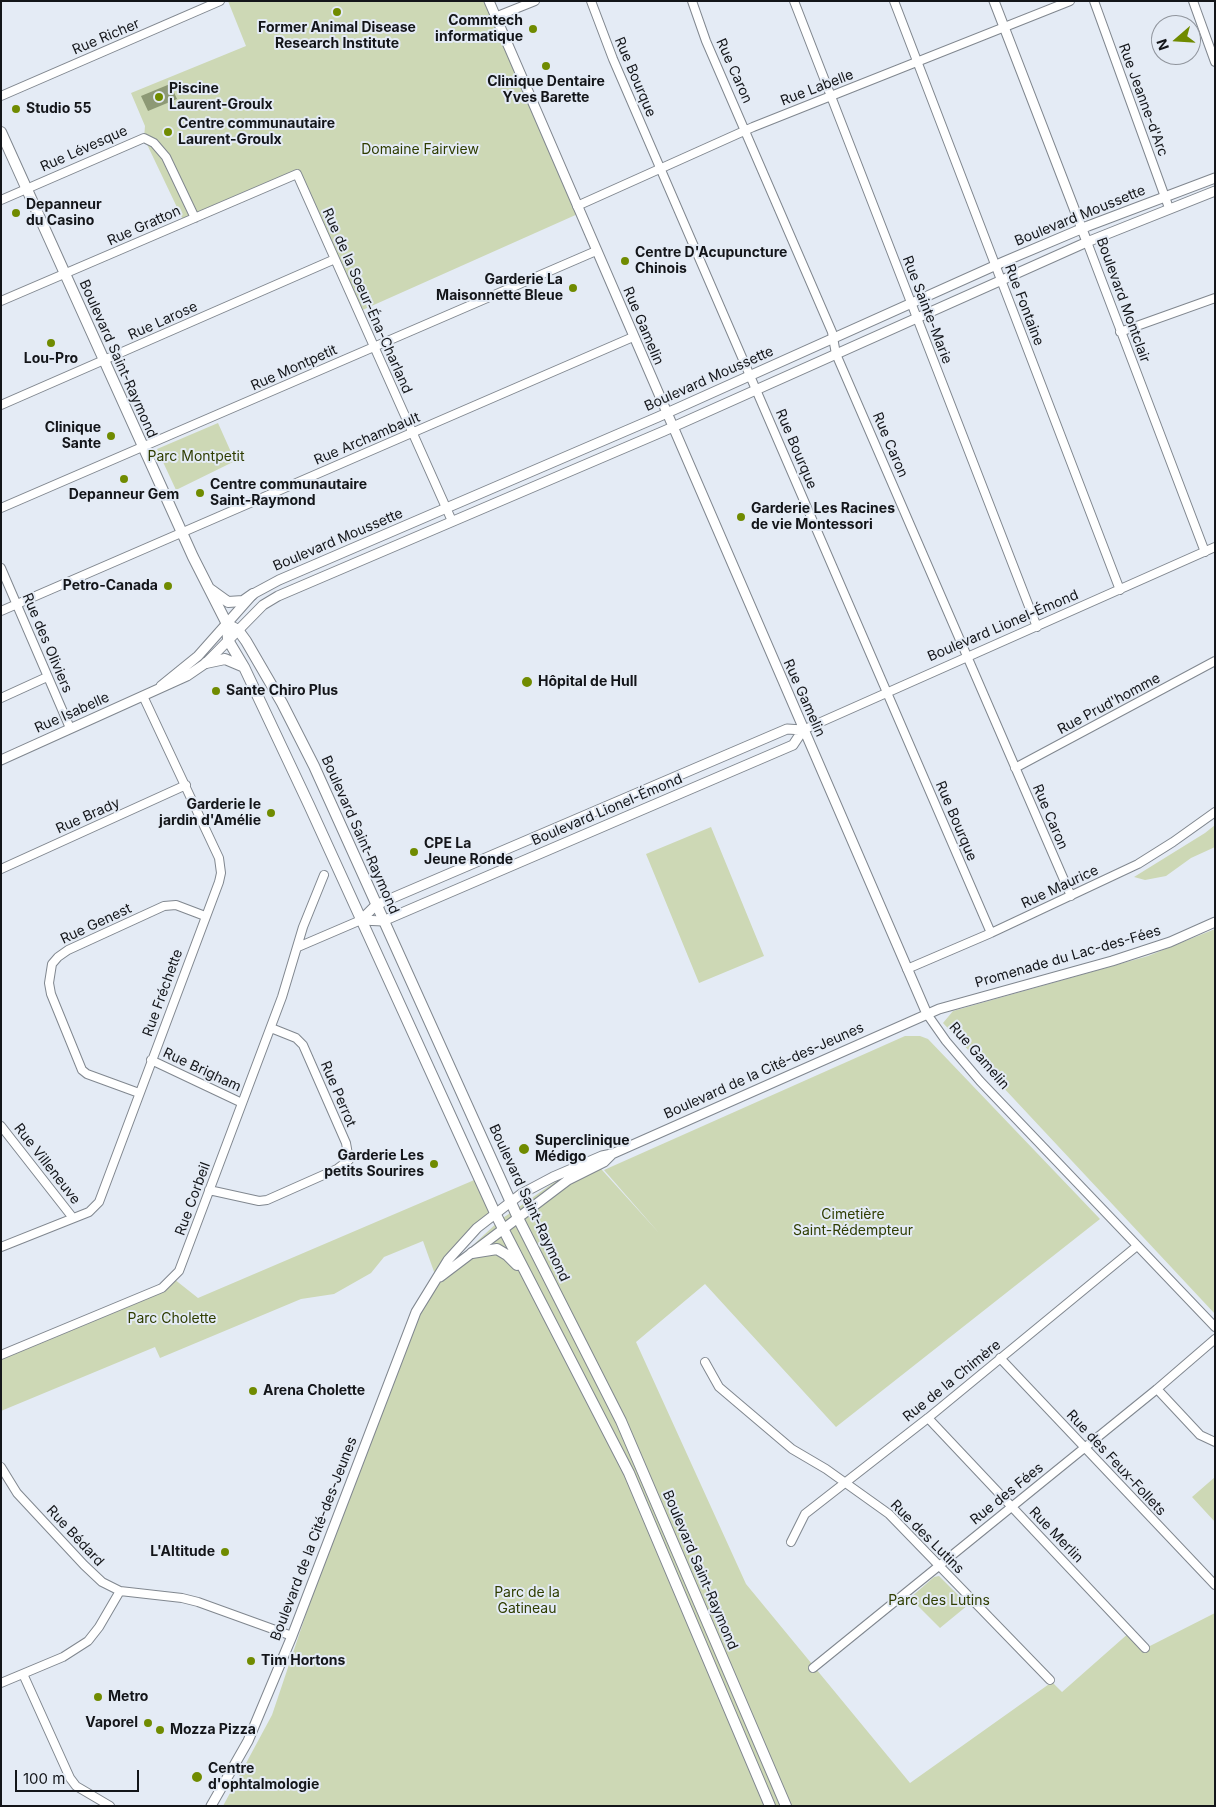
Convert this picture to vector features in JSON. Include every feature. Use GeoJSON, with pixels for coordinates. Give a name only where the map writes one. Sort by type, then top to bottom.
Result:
{"type":"FeatureCollection","features":[{"type":"Feature","properties":{"kind":"main road","name":"Boulevard Saint-Raymond"},"geometry":{"type":"LineString","coordinates":[[1,132],[182,533],[227,624],[228,640],[244,666],[502,1228],[608,1428],[629,1473],[770,1806]]}},
{"type":"Feature","properties":{"kind":"main road"},"geometry":{"type":"LineString","coordinates":[[208,587],[228,602],[243,601],[253,594]]}},
{"type":"Feature","properties":{"kind":"main road"},"geometry":{"type":"LineString","coordinates":[[227,624],[238,630]]}},
{"type":"Feature","properties":{"kind":"main road","name":"Boulevard Saint-Raymond"},"geometry":{"type":"LineString","coordinates":[[238,630],[298,732],[518,1218],[621,1421],[786,1806]]}},
{"type":"Feature","properties":{"kind":"main road"},"geometry":{"type":"LineString","coordinates":[[206,663],[225,659],[244,666]]}},
{"type":"Feature","properties":{"kind":"main road"},"geometry":{"type":"LineString","coordinates":[[472,1254],[491,1249],[502,1251],[527,1278]]}},
{"type":"Feature","properties":{"kind":"street","name":"Rue Richer"},"geometry":{"type":"LineString","coordinates":[[1,96],[220,1]]}},
{"type":"Feature","properties":{"kind":"street","name":"Rue Gamelin"},"geometry":{"type":"LineString","coordinates":[[489,1],[576,206],[927,1014],[980,1081],[1215,1327]]}},
{"type":"Feature","properties":{"kind":"street"},"geometry":{"type":"LineString","coordinates":[[495,17],[535,1]]}},
{"type":"Feature","properties":{"kind":"street","name":"Rue Bourque"},"geometry":{"type":"LineString","coordinates":[[591,1],[613,59],[991,933]]}},
{"type":"Feature","properties":{"kind":"street","name":"Rue Caron"},"geometry":{"type":"LineString","coordinates":[[692,1],[706,41],[834,337],[836,354],[1071,896]]}},
{"type":"Feature","properties":{"kind":"street","name":"Rue Sainte-Marie"},"geometry":{"type":"LineString","coordinates":[[794,1],[1037,627]]}},
{"type":"Feature","properties":{"kind":"street","name":"Rue Fontaine"},"geometry":{"type":"LineString","coordinates":[[894,1],[1120,590]]}},
{"type":"Feature","properties":{"kind":"street","name":"Boulevard Montclair"},"geometry":{"type":"LineString","coordinates":[[994,1],[1205,552]]}},
{"type":"Feature","properties":{"kind":"street","name":"Rue Labelle"},"geometry":{"type":"LineString","coordinates":[[576,206],[746,130],[830,95],[1070,1]]}},
{"type":"Feature","properties":{"kind":"street","name":"Rue Jeanne-d'Arc"},"geometry":{"type":"LineString","coordinates":[[1094,1],[1169,208]]}},
{"type":"Feature","properties":{"kind":"street"},"geometry":{"type":"LineString","coordinates":[[1193,1],[1215,62]]}},
{"type":"Feature","properties":{"kind":"street","name":"Rue Lévesque"},"geometry":{"type":"LineString","coordinates":[[1,200],[144,138],[154,144],[166,157],[195,218]]}},
{"type":"Feature","properties":{"kind":"street","name":"Rue Gratton"},"geometry":{"type":"LineString","coordinates":[[1,301],[297,174]]}},
{"type":"Feature","properties":{"kind":"street","name":"Rue de la Soeur-Éna-Charland"},"geometry":{"type":"LineString","coordinates":[[297,174],[452,521]]}},
{"type":"Feature","properties":{"kind":"street","name":"Boulevard Moussette"},"geometry":{"type":"LineString","coordinates":[[227,624],[253,594],[279,580],[666,413],[1082,228],[1215,178]]}},
{"type":"Feature","properties":{"kind":"street","name":"Boulevard Moussette"},"geometry":{"type":"LineString","coordinates":[[228,640],[263,605],[278,596],[672,428],[1087,242],[1215,191]]}},
{"type":"Feature","properties":{"kind":"street","name":"Rue Montpetit"},"geometry":{"type":"LineString","coordinates":[[1,508],[596,251]]}},
{"type":"Feature","properties":{"kind":"street","name":"Rue Larose"},"geometry":{"type":"LineString","coordinates":[[1,404],[335,260]]}},
{"type":"Feature","properties":{"kind":"street"},"geometry":{"type":"LineString","coordinates":[[1120,332],[1215,298]]}},
{"type":"Feature","properties":{"kind":"street","name":"Rue Archambault"},"geometry":{"type":"LineString","coordinates":[[1,611],[633,336]]}},
{"type":"Feature","properties":{"kind":"street","name":"Boulevard Lionel-Émond"},"geometry":{"type":"LineString","coordinates":[[361,920],[376,905],[786,728],[803,730],[1215,547]]}},
{"type":"Feature","properties":{"kind":"street","name":"Rue des Oliviers"},"geometry":{"type":"LineString","coordinates":[[1,568],[70,728]]}},
{"type":"Feature","properties":{"kind":"street","name":"Rue Isabelle"},"geometry":{"type":"LineString","coordinates":[[154,690],[198,656],[227,624]]}},
{"type":"Feature","properties":{"kind":"street","name":"Rue Isabelle"},"geometry":{"type":"LineString","coordinates":[[1,760],[187,676],[206,663],[228,640]]}},
{"type":"Feature","properties":{"kind":"street","name":"Rue Prud'homme"},"geometry":{"type":"LineString","coordinates":[[1015,768],[1215,661]]}},
{"type":"Feature","properties":{"kind":"street"},"geometry":{"type":"LineString","coordinates":[[1,698],[47,677]]}},
{"type":"Feature","properties":{"kind":"street","name":"Rue Fréchette"},"geometry":{"type":"LineString","coordinates":[[1,1247],[89,1212],[99,1202],[219,882],[220,866],[216,852],[143,696]]}},
{"type":"Feature","properties":{"kind":"street","name":"Boulevard Lionel-Émond"},"geometry":{"type":"LineString","coordinates":[[361,920],[383,921],[793,745],[803,730]]}},
{"type":"Feature","properties":{"kind":"street","name":"Rue Brady"},"geometry":{"type":"LineString","coordinates":[[1,869],[186,785]]}},
{"type":"Feature","properties":{"kind":"street","name":"Rue Maurice"},"geometry":{"type":"LineString","coordinates":[[907,969],[1071,896],[1156,853],[1215,812]]}},
{"type":"Feature","properties":{"kind":"street","name":"Rue Corbeil"},"geometry":{"type":"LineString","coordinates":[[1,1355],[166,1286],[174,1279],[184,1262],[209,1190],[271,1028],[304,927],[324,875]]}},
{"type":"Feature","properties":{"kind":"street","name":"Rue Genest"},"geometry":{"type":"LineString","coordinates":[[139,1093],[87,1074],[82,1070],[51,994],[49,984],[52,964],[68,950],[164,906],[176,905],[205,916]]}},
{"type":"Feature","properties":{"kind":"street"},"geometry":{"type":"LineString","coordinates":[[298,947],[361,920]]}},
{"type":"Feature","properties":{"kind":"street","name":"Promenade du Lac-des-Fées"},"geometry":{"type":"LineString","coordinates":[[927,1014],[939,1009],[1112,961],[1170,942],[1215,922]]}},
{"type":"Feature","properties":{"kind":"street","name":"Boulevard de la Cité-des-Jeunes"},"geometry":{"type":"LineString","coordinates":[[211,1806],[248,1741],[292,1636],[416,1312],[457,1248],[511,1201],[553,1177],[602,1156],[612,1154],[927,1014]]}},
{"type":"Feature","properties":{"kind":"street","name":"Rue Perrot"},"geometry":{"type":"LineString","coordinates":[[209,1190],[259,1201],[267,1200],[337,1169],[349,1160],[346,1143],[303,1045],[296,1038],[271,1028]]}},
{"type":"Feature","properties":{"kind":"street","name":"Rue Brigham"},"geometry":{"type":"LineString","coordinates":[[151,1060],[242,1103]]}},
{"type":"Feature","properties":{"kind":"street","name":"Rue Villeneuve"},"geometry":{"type":"LineString","coordinates":[[1,1126],[4,1137],[73,1218]]}},
{"type":"Feature","properties":{"kind":"street","name":"Boulevard de la Cité-des-Jeunes"},"geometry":{"type":"LineString","coordinates":[[437,1280],[472,1254],[502,1228],[568,1180],[604,1162],[612,1154]]}},
{"type":"Feature","properties":{"kind":"street","name":"Rue de la Chimère"},"geometry":{"type":"LineString","coordinates":[[792,1542],[805,1514],[928,1418],[1137,1246]]}},
{"type":"Feature","properties":{"kind":"street","name":"Rue des Fées"},"geometry":{"type":"LineString","coordinates":[[813,1668],[1157,1389],[1215,1339]]}},
{"type":"Feature","properties":{"kind":"street","name":"Rue des Feux-Follets"},"geometry":{"type":"LineString","coordinates":[[1000,1358],[1215,1585]]}},
{"type":"Feature","properties":{"kind":"street","name":"Rue des Lutins"},"geometry":{"type":"LineString","coordinates":[[705,1362],[712,1378],[719,1387],[792,1449],[889,1514],[1050,1680]]}},
{"type":"Feature","properties":{"kind":"street"},"geometry":{"type":"LineString","coordinates":[[1157,1389],[1200,1435],[1215,1442]]}},
{"type":"Feature","properties":{"kind":"street","name":"Rue Merlin"},"geometry":{"type":"LineString","coordinates":[[928,1418],[1145,1648]]}},
{"type":"Feature","properties":{"kind":"street","name":"Rue Bédard"},"geometry":{"type":"LineString","coordinates":[[1,1467],[17,1493],[102,1582],[120,1591],[182,1598],[198,1602],[292,1636]]}},
{"type":"Feature","properties":{"kind":"street"},"geometry":{"type":"LineString","coordinates":[[1,1683],[63,1657],[88,1641],[99,1627],[120,1591]]}},
{"type":"Feature","properties":{"kind":"street"},"geometry":{"type":"LineString","coordinates":[[23,1674],[70,1778],[76,1786],[110,1806]]}},
{"type":"Feature","properties":{"kind":"green space","name":"Domaine Fairview"},"geometry":{"type":"Polygon","coordinates":[[[228,1],[489,1],[580,213],[358,312],[297,174],[184,222],[144,138],[145,126],[131,93],[246,46],[228,1]]]}},
{"type":"Feature","properties":{"kind":"green space","name":"Parc Montpetit"},"geometry":{"type":"Polygon","coordinates":[[[218,423],[235,461],[176,490],[157,449],[218,423]]]}},
{"type":"Feature","properties":{"kind":"green space"},"geometry":{"type":"Polygon","coordinates":[[[1215,825],[1215,847],[1191,858],[1166,876],[1145,880],[1134,877],[1205,833],[1215,825]]]}},
{"type":"Feature","properties":{"kind":"green space"},"geometry":{"type":"Polygon","coordinates":[[[711,827],[764,956],[699,983],[646,854],[711,827]]]}},
{"type":"Feature","properties":{"kind":"green space"},"geometry":{"type":"Polygon","coordinates":[[[1215,929],[1215,1314],[943,1023],[953,1011],[1148,956],[1215,929]]]}},
{"type":"Feature","properties":{"kind":"green space","name":"Parc de la Gatineau"},"geometry":{"type":"Polygon","coordinates":[[[905,1036],[920,1036],[928,1039],[1100,1219],[836,1427],[705,1284],[636,1342],[746,1584],[910,1783],[1052,1682],[1062,1692],[1130,1632],[1146,1648],[1215,1613],[1215,1806],[223,1806],[272,1715],[388,1371],[437,1280],[423,1241],[384,1257],[371,1273],[334,1294],[301,1299],[160,1358],[155,1347],[1,1411],[1,1355],[174,1279],[198,1298],[479,1178],[495,1213],[477,1228],[438,1278],[500,1220],[562,1177],[593,1160],[659,1233],[604,1170],[905,1036]]]}},
{"type":"Feature","properties":{"kind":"green space"},"geometry":{"type":"Polygon","coordinates":[[[1215,1477],[1215,1522],[1192,1497],[1215,1477]]]}},
{"type":"Feature","properties":{"kind":"green space","name":"Parc des Lutins"},"geometry":{"type":"Polygon","coordinates":[[[939,1576],[968,1605],[940,1628],[910,1598],[934,1577],[939,1576]]]}},
{"type":"Feature","properties":{"kind":"shaded area","name":"Piscine Laurent-Groulx"},"geometry":{"type":"Polygon","coordinates":[[[170,84],[177,99],[148,111],[141,96],[170,84]]]}},
{"type":"Feature","properties":{"kind":"place","name":"Former Animal Disease Research Institute"},"geometry":{"type":"Point","coordinates":[337,12]}},
{"type":"Feature","properties":{"kind":"place","name":"Commtech informatique"},"geometry":{"type":"Point","coordinates":[533,29]}},
{"type":"Feature","properties":{"kind":"place","name":"Clinique Dentaire Yves Barette"},"geometry":{"type":"Point","coordinates":[546,66]}},
{"type":"Feature","properties":{"kind":"place","name":"Piscine Laurent-Groulx"},"geometry":{"type":"Point","coordinates":[159,97]}},
{"type":"Feature","properties":{"kind":"place","name":"Studio 55"},"geometry":{"type":"Point","coordinates":[16,109]}},
{"type":"Feature","properties":{"kind":"place","name":"Centre communautaire Laurent-Groulx"},"geometry":{"type":"Point","coordinates":[168,132]}},
{"type":"Feature","properties":{"kind":"place","name":"Depanneur du Casino"},"geometry":{"type":"Point","coordinates":[16,213]}},
{"type":"Feature","properties":{"kind":"place","name":"Centre D'Acupuncture Chinois"},"geometry":{"type":"Point","coordinates":[625,261]}},
{"type":"Feature","properties":{"kind":"place","name":"Garderie La Maisonnette Bleue"},"geometry":{"type":"Point","coordinates":[573,288]}},
{"type":"Feature","properties":{"kind":"place","name":"Lou-Pro"},"geometry":{"type":"Point","coordinates":[51,343]}},
{"type":"Feature","properties":{"kind":"place","name":"Clinique Sante"},"geometry":{"type":"Point","coordinates":[111,436]}},
{"type":"Feature","properties":{"kind":"place","name":"Depanneur Gem"},"geometry":{"type":"Point","coordinates":[124,479]}},
{"type":"Feature","properties":{"kind":"place","name":"Centre communautaire Saint-Raymond"},"geometry":{"type":"Point","coordinates":[200,493]}},
{"type":"Feature","properties":{"kind":"place","name":"Garderie Les Racines de vie Montessori"},"geometry":{"type":"Point","coordinates":[741,517]}},
{"type":"Feature","properties":{"kind":"place","name":"Petro-Canada"},"geometry":{"type":"Point","coordinates":[168,586]}},
{"type":"Feature","properties":{"kind":"place","name":"Hôpital de Hull"},"geometry":{"type":"Point","coordinates":[527,682]}},
{"type":"Feature","properties":{"kind":"place","name":"Sante Chiro Plus"},"geometry":{"type":"Point","coordinates":[216,691]}},
{"type":"Feature","properties":{"kind":"place","name":"Garderie le jardin d'Amélie"},"geometry":{"type":"Point","coordinates":[271,813]}},
{"type":"Feature","properties":{"kind":"place","name":"CPE La Jeune Ronde"},"geometry":{"type":"Point","coordinates":[414,852]}},
{"type":"Feature","properties":{"kind":"place","name":"Superclinique Médigo"},"geometry":{"type":"Point","coordinates":[524,1149]}},
{"type":"Feature","properties":{"kind":"place","name":"Garderie Les petits Sourires"},"geometry":{"type":"Point","coordinates":[434,1164]}},
{"type":"Feature","properties":{"kind":"place","name":"Arena Cholette"},"geometry":{"type":"Point","coordinates":[253,1391]}},
{"type":"Feature","properties":{"kind":"place","name":"L'Altitude"},"geometry":{"type":"Point","coordinates":[225,1552]}},
{"type":"Feature","properties":{"kind":"place","name":"Tim Hortons"},"geometry":{"type":"Point","coordinates":[251,1661]}},
{"type":"Feature","properties":{"kind":"place","name":"Metro"},"geometry":{"type":"Point","coordinates":[98,1697]}},
{"type":"Feature","properties":{"kind":"place","name":"Vaporel"},"geometry":{"type":"Point","coordinates":[148,1723]}},
{"type":"Feature","properties":{"kind":"place","name":"Mozza Pizza"},"geometry":{"type":"Point","coordinates":[160,1730]}},
{"type":"Feature","properties":{"kind":"place","name":"Centre d'ophtalmologie"},"geometry":{"type":"Point","coordinates":[197,1777]}},
{"type":"Feature","properties":{"kind":"park label","name":"Cimetière Saint-Rédempteur"},"geometry":{"type":"Point","coordinates":[853,1224]}},
{"type":"Feature","properties":{"kind":"park label","name":"Parc Cholette"},"geometry":{"type":"Point","coordinates":[172,1319]}}]}
